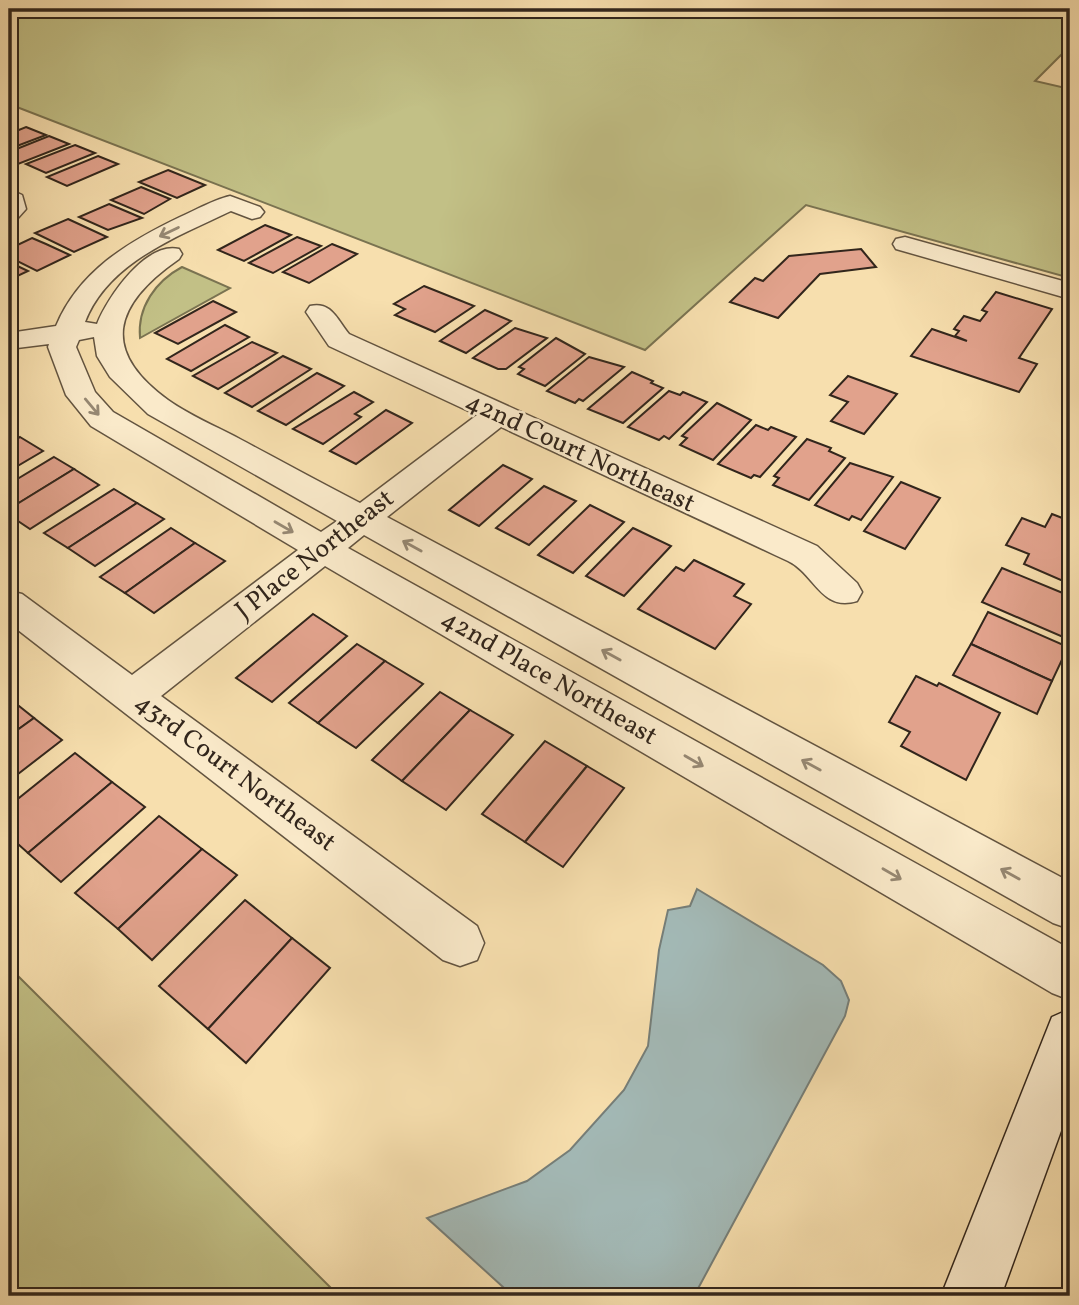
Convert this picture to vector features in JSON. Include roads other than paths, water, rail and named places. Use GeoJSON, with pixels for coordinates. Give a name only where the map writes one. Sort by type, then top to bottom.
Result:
{"type":"FeatureCollection","features":[{"type":"Feature","properties":{"kind":"street"},"geometry":{"type":"LineString","coordinates":[[9,196],[14,200],[14,209],[9,215]]}},
{"type":"Feature","properties":{"kind":"street"},"geometry":{"type":"LineString","coordinates":[[9,366],[65,346],[109,340],[124,295],[161,260],[252,212],[230,203],[132,253],[89,289],[77,309],[65,346]]}},
{"type":"Feature","properties":{"kind":"street"},"geometry":{"type":"LineString","coordinates":[[905,244],[1070,291]]}},
{"type":"Feature","properties":{"kind":"street","name":"42nd Court Northeast"},"geometry":{"type":"LineString","coordinates":[[319,312],[339,340],[496,415],[805,555],[844,592]]}},
{"type":"Feature","properties":{"kind":"street","name":"42nd Place Northeast"},"geometry":{"type":"LineString","coordinates":[[109,340],[130,382],[159,408],[1070,907]]}},
{"type":"Feature","properties":{"kind":"street"},"geometry":{"type":"LineString","coordinates":[[9,341],[65,346]]}},
{"type":"Feature","properties":{"kind":"street","name":"42nd Place Northeast"},"geometry":{"type":"LineString","coordinates":[[65,346],[81,395],[102,419],[127,437],[1070,976]]}},
{"type":"Feature","properties":{"kind":"street","name":"J Place Northeast"},"geometry":{"type":"LineString","coordinates":[[133,696],[496,415]]}},
{"type":"Feature","properties":{"kind":"street","name":"43rd Court Northeast"},"geometry":{"type":"LineString","coordinates":[[9,604],[460,943]]}},
{"type":"Feature","properties":{"kind":"street"},"geometry":{"type":"LineString","coordinates":[[971,1296],[1070,1035]]}},
{"type":"Feature","properties":{"kind":"water"},"geometry":{"type":"Polygon","coordinates":[[[697,889],[823,965],[841,981],[849,1000],[845,1016],[694,1296],[513,1296],[427,1218],[527,1181],[570,1150],[624,1090],[648,1046],[659,950],[668,910],[690,906],[697,889]]]}}]}
